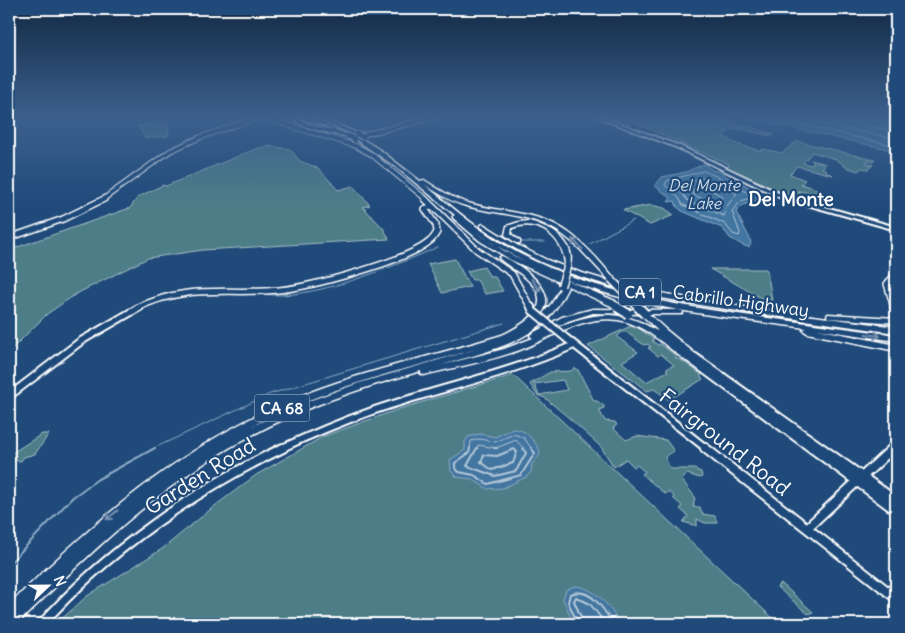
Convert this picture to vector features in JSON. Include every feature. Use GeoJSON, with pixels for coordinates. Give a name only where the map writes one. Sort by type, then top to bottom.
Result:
{"type":"FeatureCollection","features":[{"type":"Feature","properties":{"kind":"highway","name":"Cabrillo Highway"},"geometry":{"type":"LineString","coordinates":[[375,148],[486,229],[516,247],[564,269],[657,296],[724,310],[895,334]]}},
{"type":"Feature","properties":{"kind":"highway","name":"Cabrillo Highway"},"geometry":{"type":"LineString","coordinates":[[375,148],[494,241],[545,268],[587,285],[678,307],[724,310],[732,315],[895,334]]}},
{"type":"Feature","properties":{"kind":"highway"},"geometry":{"type":"LineString","coordinates":[[414,176],[456,201],[538,220],[563,232],[609,281],[692,357]]}},
{"type":"Feature","properties":{"kind":"highway","name":"CA 68"},"geometry":{"type":"LineString","coordinates":[[9,613],[78,545],[112,515],[174,468],[237,430],[282,407],[321,392],[503,338],[522,328],[535,318],[542,307],[542,295],[539,287],[531,279],[486,247],[421,185]]}},
{"type":"Feature","properties":{"kind":"highway"},"geometry":{"type":"LineString","coordinates":[[505,212],[536,222],[557,233],[570,250],[570,264]]}},
{"type":"Feature","properties":{"kind":"highway"},"geometry":{"type":"LineString","coordinates":[[570,264],[563,244],[556,236],[543,227],[523,222],[513,225],[508,230],[508,235],[514,240],[565,266],[609,281]]}},
{"type":"Feature","properties":{"kind":"highway"},"geometry":{"type":"LineString","coordinates":[[472,232],[491,247],[518,262],[612,303],[692,357]]}},
{"type":"Feature","properties":{"kind":"highway","name":"CA 68"},"geometry":{"type":"LineString","coordinates":[[9,623],[110,528],[176,477],[251,431],[296,410],[335,395],[485,349],[517,337],[536,326],[557,303],[570,264]]}},
{"type":"Feature","properties":{"kind":"highway"},"geometry":{"type":"LineString","coordinates":[[503,338],[524,329],[542,315],[553,302],[562,286]]}},
{"type":"Feature","properties":{"kind":"highway"},"geometry":{"type":"LineString","coordinates":[[474,359],[514,346],[565,319],[589,312],[618,310],[724,310],[896,321]]}},
{"type":"Feature","properties":{"kind":"highway"},"geometry":{"type":"LineString","coordinates":[[732,315],[896,348]]}},
{"type":"Feature","properties":{"kind":"highway"},"geometry":{"type":"LineString","coordinates":[[335,395],[524,345],[575,322],[591,318],[611,317],[631,321],[659,336]]}},
{"type":"Feature","properties":{"kind":"main road"},"geometry":{"type":"LineString","coordinates":[[677,148],[774,194],[896,227]]}},
{"type":"Feature","properties":{"kind":"main road"},"geometry":{"type":"LineString","coordinates":[[692,357],[859,478],[896,501]]}},
{"type":"Feature","properties":{"kind":"main road"},"geometry":{"type":"LineString","coordinates":[[859,478],[896,510]]}},
{"type":"Feature","properties":{"kind":"street"},"geometry":{"type":"LineString","coordinates":[[9,238],[59,221],[97,203],[115,192],[159,158],[178,148]]}},
{"type":"Feature","properties":{"kind":"street"},"geometry":{"type":"LineString","coordinates":[[9,396],[73,347],[123,316],[158,299],[185,292],[212,289],[266,291],[300,287],[357,272],[422,248],[433,239],[437,232],[435,223],[425,209],[432,206],[412,186],[366,148]]}},
{"type":"Feature","properties":{"kind":"street","name":"Fairground Road"},"geometry":{"type":"LineString","coordinates":[[432,206],[477,250],[512,274],[533,311],[566,339],[896,598]]}},
{"type":"Feature","properties":{"kind":"street"},"geometry":{"type":"LineString","coordinates":[[896,274],[887,284],[896,313]]}},
{"type":"Feature","properties":{"kind":"street","name":"Garden Road"},"geometry":{"type":"LineString","coordinates":[[42,624],[84,582],[159,521],[226,476],[266,454],[339,423],[521,368],[574,345]]}},
{"type":"Feature","properties":{"kind":"street"},"geometry":{"type":"LineString","coordinates":[[807,528],[896,444]]}},
{"type":"Feature","properties":{"kind":"green space"},"geometry":{"type":"Polygon","coordinates":[[[262,148],[290,149],[300,161],[318,168],[338,190],[353,186],[370,205],[363,207],[384,229],[389,239],[203,250],[148,258],[76,294],[47,314],[9,352],[9,250],[130,208],[138,197],[163,185],[166,186],[262,148]]]}},
{"type":"Feature","properties":{"kind":"green space"},"geometry":{"type":"Polygon","coordinates":[[[691,148],[749,148],[760,151],[763,149],[782,153],[789,148],[824,148],[875,160],[873,162],[867,161],[866,163],[873,165],[868,169],[862,168],[858,171],[846,167],[836,159],[812,152],[803,163],[811,165],[814,163],[811,160],[826,164],[822,168],[833,175],[797,166],[790,174],[805,180],[801,184],[817,189],[817,193],[797,191],[800,193],[799,198],[767,187],[727,168],[729,164],[691,148]]]}},
{"type":"Feature","properties":{"kind":"green space"},"geometry":{"type":"Polygon","coordinates":[[[651,205],[664,208],[674,215],[650,225],[623,210],[651,205]]]}},
{"type":"Feature","properties":{"kind":"green space"},"geometry":{"type":"Polygon","coordinates":[[[455,259],[470,287],[442,293],[428,264],[455,259]]]}},
{"type":"Feature","properties":{"kind":"green space"},"geometry":{"type":"Polygon","coordinates":[[[484,267],[490,277],[495,277],[503,291],[485,294],[477,280],[472,280],[467,271],[484,267]]]}},
{"type":"Feature","properties":{"kind":"green space"},"geometry":{"type":"Polygon","coordinates":[[[710,269],[767,270],[772,300],[761,298],[710,269]]]}},
{"type":"Feature","properties":{"kind":"green space"},"geometry":{"type":"Polygon","coordinates":[[[631,326],[637,327],[654,339],[652,341],[658,345],[660,344],[677,356],[675,358],[681,360],[702,375],[700,376],[703,379],[669,400],[654,389],[647,391],[588,346],[631,326]],[[622,332],[617,337],[638,352],[622,362],[646,382],[668,371],[666,369],[674,365],[661,354],[658,356],[648,348],[651,347],[647,344],[644,345],[626,332],[622,332]]]}},
{"type":"Feature","properties":{"kind":"green space"},"geometry":{"type":"Polygon","coordinates":[[[574,368],[578,370],[594,401],[604,406],[604,408],[599,410],[605,421],[615,422],[617,425],[613,428],[626,440],[637,436],[666,440],[674,451],[665,457],[670,469],[694,469],[701,472],[702,477],[700,478],[687,474],[682,480],[695,497],[693,507],[700,507],[702,514],[715,516],[717,523],[705,523],[697,519],[697,526],[683,522],[688,516],[680,509],[682,506],[673,498],[674,496],[669,492],[665,494],[642,474],[645,472],[637,465],[634,467],[626,459],[614,467],[601,447],[545,398],[537,395],[530,384],[550,372],[571,371],[574,368]],[[563,380],[534,384],[539,395],[567,390],[563,380]]]}},
{"type":"Feature","properties":{"kind":"green space"},"geometry":{"type":"Polygon","coordinates":[[[513,375],[779,624],[56,624],[87,596],[162,549],[256,475],[324,436],[399,409],[513,375]]]}},
{"type":"Feature","properties":{"kind":"green space"},"geometry":{"type":"Polygon","coordinates":[[[42,434],[49,434],[35,454],[24,457],[21,461],[9,460],[12,453],[42,434]]]}},
{"type":"Feature","properties":{"kind":"green space"},"geometry":{"type":"Polygon","coordinates":[[[781,583],[813,612],[808,614],[777,587],[781,583]]]}},
{"type":"Feature","properties":{"kind":"water"},"geometry":{"type":"Polygon","coordinates":[[[880,148],[896,148],[896,151],[880,148]]]}},
{"type":"Feature","properties":{"kind":"water","name":"Del Monte Lake"},"geometry":{"type":"Polygon","coordinates":[[[704,164],[712,170],[722,172],[727,177],[740,182],[763,196],[761,199],[743,205],[736,212],[750,239],[751,244],[749,247],[730,238],[722,228],[682,211],[677,207],[675,201],[668,202],[671,198],[655,186],[662,177],[686,172],[704,164]]]}},
{"type":"Feature","properties":{"kind":"water"},"geometry":{"type":"Polygon","coordinates":[[[513,429],[526,433],[540,451],[539,456],[532,464],[531,472],[526,477],[503,488],[488,489],[472,479],[457,477],[451,471],[450,460],[465,450],[465,442],[468,437],[480,434],[495,437],[513,429]]]}},
{"type":"Feature","properties":{"kind":"water"},"geometry":{"type":"Polygon","coordinates":[[[575,586],[589,590],[602,599],[612,611],[619,624],[574,624],[563,599],[566,590],[575,586]]]}},
{"type":"Feature","properties":{"kind":"waterway"},"geometry":{"type":"LineString","coordinates":[[159,155],[173,148]]}},
{"type":"Feature","properties":{"kind":"waterway"},"geometry":{"type":"LineString","coordinates":[[146,166],[155,158]]}},
{"type":"Feature","properties":{"kind":"waterway"},"geometry":{"type":"LineString","coordinates":[[97,200],[111,192]]}},
{"type":"Feature","properties":{"kind":"waterway"},"geometry":{"type":"LineString","coordinates":[[590,244],[634,220]]}},
{"type":"Feature","properties":{"kind":"waterway"},"geometry":{"type":"LineString","coordinates":[[520,242],[545,242]]}},
{"type":"Feature","properties":{"kind":"waterway"},"geometry":{"type":"LineString","coordinates":[[263,294],[304,293],[327,288],[352,281],[438,247]]}},
{"type":"Feature","properties":{"kind":"waterway"},"geometry":{"type":"LineString","coordinates":[[223,294],[249,294]]}},
{"type":"Feature","properties":{"kind":"waterway"},"geometry":{"type":"LineString","coordinates":[[152,449],[270,394],[504,323]]}},
{"type":"Feature","properties":{"kind":"waterway"},"geometry":{"type":"LineString","coordinates":[[9,564],[73,497],[98,479],[155,448]]}},
{"type":"Feature","properties":{"kind":"district","name":"Del Monte"},"geometry":{"type":"Point","coordinates":[791,199]}}]}
